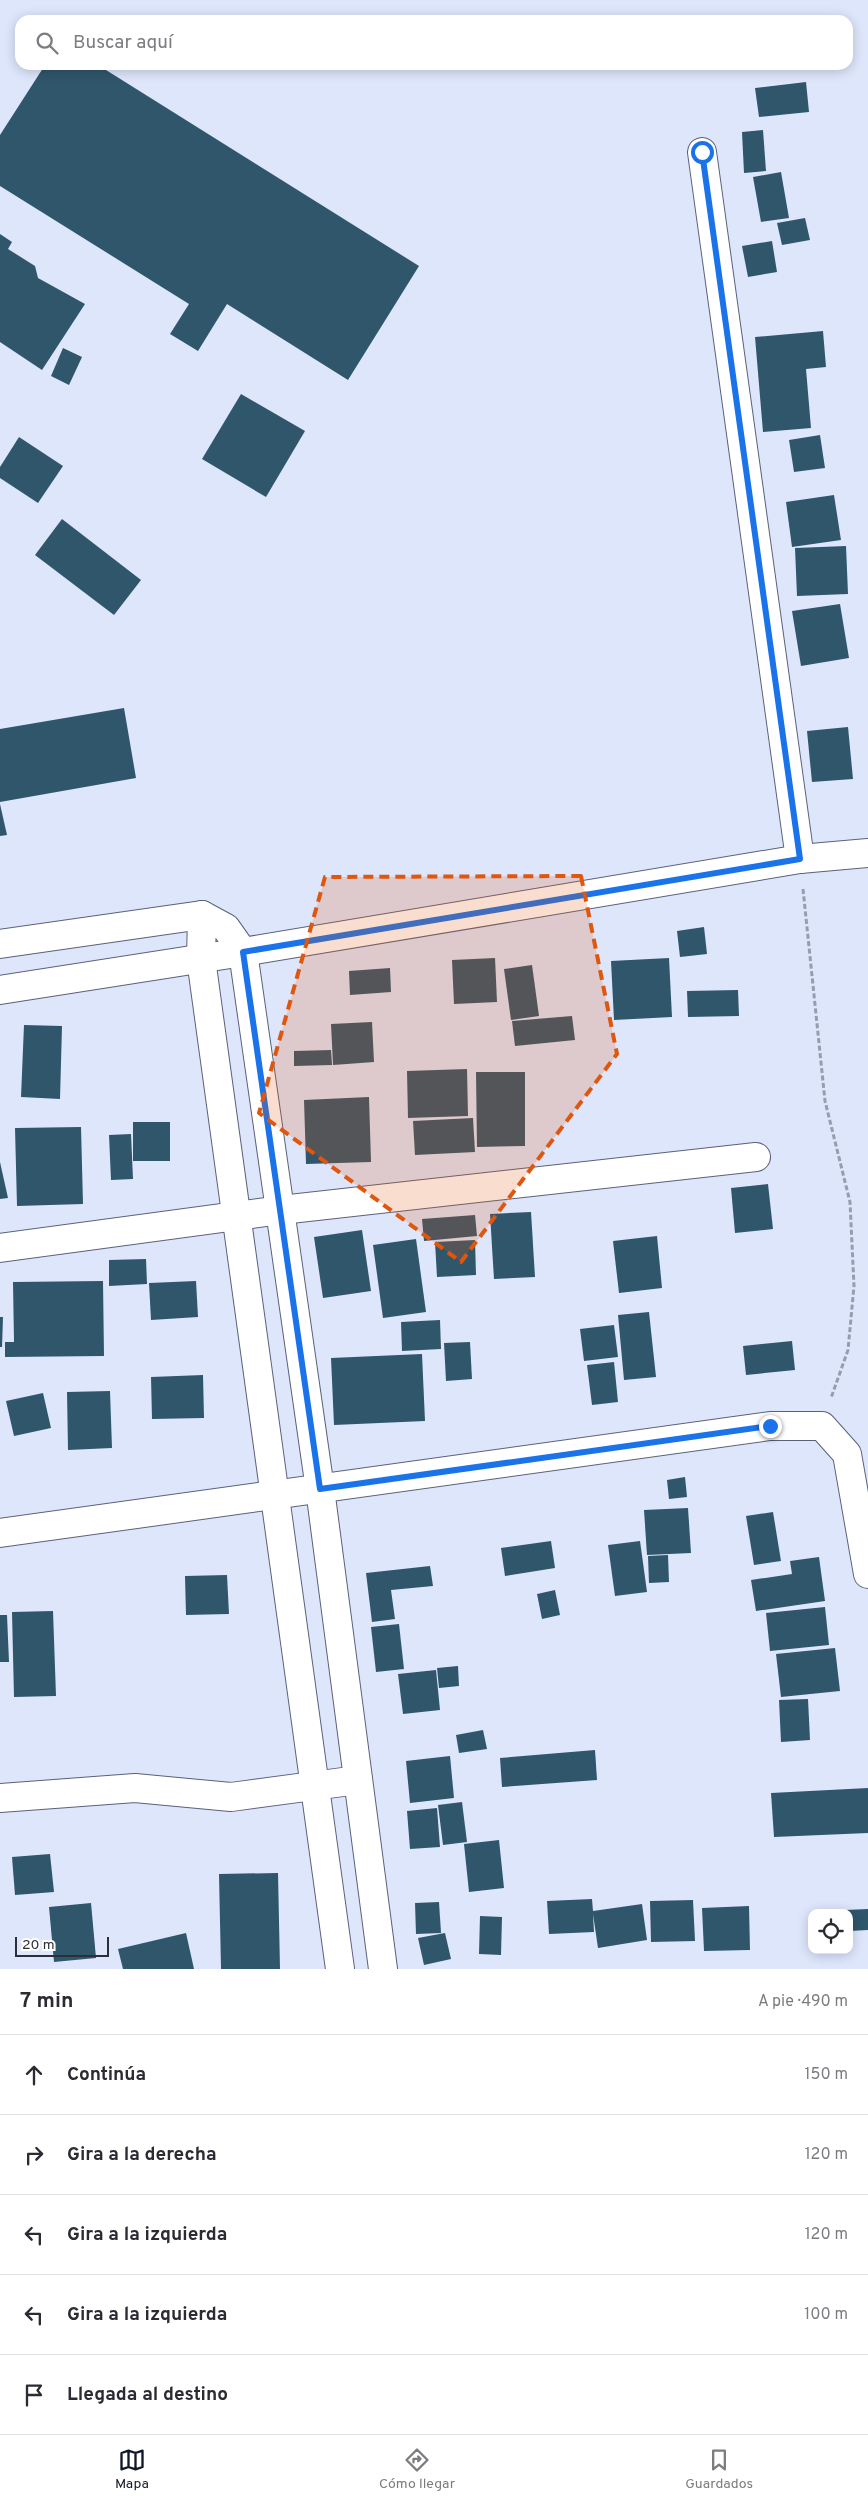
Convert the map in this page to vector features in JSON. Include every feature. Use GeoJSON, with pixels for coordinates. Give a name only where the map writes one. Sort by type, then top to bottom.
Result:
{"type":"FeatureCollection","features":[{"type":"Feature","properties":{"kind":"street"},"geometry":{"type":"LineString","coordinates":[[702,152],[800,859]]}},
{"type":"Feature","properties":{"kind":"street"},"geometry":{"type":"LineString","coordinates":[[0,990],[201,959],[800,859],[868,853]]}},
{"type":"Feature","properties":{"kind":"street"},"geometry":{"type":"LineString","coordinates":[[202,915],[201,959],[340,1969]]}},
{"type":"Feature","properties":{"kind":"street"},"geometry":{"type":"LineString","coordinates":[[0,944],[202,915],[226,928],[243,952],[320,1489],[383,1969]]}},
{"type":"Feature","properties":{"kind":"street"},"geometry":{"type":"LineString","coordinates":[[0,1248],[281,1210],[756,1157]]}},
{"type":"Feature","properties":{"kind":"street"},"geometry":{"type":"LineString","coordinates":[[0,1533],[770,1426],[822,1426],[847,1454],[868,1574]]}},
{"type":"Feature","properties":{"kind":"street"},"geometry":{"type":"LineString","coordinates":[[0,1798],[135,1788],[232,1797],[358,1780]]}},
{"type":"Feature","properties":{"kind":"path"},"geometry":{"type":"LineString","coordinates":[[800,859],[825,1101],[850,1202],[854,1286],[848,1350],[822,1426]]}},
{"type":"Feature","properties":{"kind":"highlighted area"},"geometry":{"type":"Polygon","coordinates":[[[581,876],[617,1054],[461,1262],[259,1113],[325,877],[581,876]]]}},
{"type":"Feature","properties":{"kind":"building"},"geometry":{"type":"Polygon","coordinates":[[[42,70],[106,70],[419,266],[348,380],[227,304],[198,351],[170,334],[189,304],[0,186],[0,135],[42,70]]]}},
{"type":"Feature","properties":{"kind":"building"},"geometry":{"type":"Polygon","coordinates":[[[806,82],[809,112],[759,117],[755,88],[806,82]]]}},
{"type":"Feature","properties":{"kind":"building"},"geometry":{"type":"Polygon","coordinates":[[[763,130],[766,171],[744,173],[742,132],[763,130]]]}},
{"type":"Feature","properties":{"kind":"building"},"geometry":{"type":"Polygon","coordinates":[[[781,172],[789,218],[761,222],[753,177],[781,172]]]}},
{"type":"Feature","properties":{"kind":"building"},"geometry":{"type":"Polygon","coordinates":[[[805,218],[810,240],[782,245],[777,223],[805,218]]]}},
{"type":"Feature","properties":{"kind":"building"},"geometry":{"type":"Polygon","coordinates":[[[0,234],[12,242],[8,249],[35,266],[38,278],[85,304],[42,370],[0,342],[0,234]]]}},
{"type":"Feature","properties":{"kind":"building"},"geometry":{"type":"Polygon","coordinates":[[[772,241],[777,272],[748,277],[742,246],[772,241]]]}},
{"type":"Feature","properties":{"kind":"building"},"geometry":{"type":"Polygon","coordinates":[[[823,331],[826,367],[806,369],[811,428],[763,432],[755,337],[823,331]]]}},
{"type":"Feature","properties":{"kind":"building"},"geometry":{"type":"Polygon","coordinates":[[[63,348],[82,357],[69,385],[51,376],[63,348]]]}},
{"type":"Feature","properties":{"kind":"building"},"geometry":{"type":"Polygon","coordinates":[[[241,394],[305,431],[266,497],[202,459],[241,394]]]}},
{"type":"Feature","properties":{"kind":"building"},"geometry":{"type":"Polygon","coordinates":[[[820,435],[825,468],[794,472],[789,440],[820,435]]]}},
{"type":"Feature","properties":{"kind":"building"},"geometry":{"type":"Polygon","coordinates":[[[19,437],[63,466],[38,503],[0,478],[0,467],[19,437]]]}},
{"type":"Feature","properties":{"kind":"building"},"geometry":{"type":"Polygon","coordinates":[[[834,495],[841,540],[792,547],[786,502],[834,495]]]}},
{"type":"Feature","properties":{"kind":"building"},"geometry":{"type":"Polygon","coordinates":[[[62,519],[141,580],[114,615],[35,555],[62,519]]]}},
{"type":"Feature","properties":{"kind":"building"},"geometry":{"type":"Polygon","coordinates":[[[846,546],[848,594],[797,596],[795,548],[846,546]]]}},
{"type":"Feature","properties":{"kind":"building"},"geometry":{"type":"Polygon","coordinates":[[[840,604],[849,658],[801,666],[792,611],[840,604]]]}},
{"type":"Feature","properties":{"kind":"building"},"geometry":{"type":"Polygon","coordinates":[[[124,708],[136,778],[0,802],[0,729],[124,708]]]}},
{"type":"Feature","properties":{"kind":"building"},"geometry":{"type":"Polygon","coordinates":[[[848,727],[853,779],[812,782],[807,731],[848,727]]]}},
{"type":"Feature","properties":{"kind":"building"},"geometry":{"type":"Polygon","coordinates":[[[0,804],[7,835],[0,836],[0,804]]]}},
{"type":"Feature","properties":{"kind":"building"},"geometry":{"type":"Polygon","coordinates":[[[704,927],[707,954],[680,957],[677,931],[704,927]]]}},
{"type":"Feature","properties":{"kind":"building"},"geometry":{"type":"Polygon","coordinates":[[[495,958],[497,1002],[454,1004],[452,960],[495,958]]]}},
{"type":"Feature","properties":{"kind":"building"},"geometry":{"type":"Polygon","coordinates":[[[669,958],[672,1017],[614,1020],[611,961],[669,958]]]}},
{"type":"Feature","properties":{"kind":"building"},"geometry":{"type":"Polygon","coordinates":[[[532,965],[539,1016],[511,1020],[504,969],[532,965]]]}},
{"type":"Feature","properties":{"kind":"building"},"geometry":{"type":"Polygon","coordinates":[[[390,968],[391,992],[350,995],[349,971],[390,968]]]}},
{"type":"Feature","properties":{"kind":"building"},"geometry":{"type":"Polygon","coordinates":[[[738,990],[739,1016],[688,1017],[687,991],[738,990]]]}},
{"type":"Feature","properties":{"kind":"building"},"geometry":{"type":"Polygon","coordinates":[[[572,1016],[575,1040],[515,1046],[512,1021],[572,1016]]]}},
{"type":"Feature","properties":{"kind":"building"},"geometry":{"type":"Polygon","coordinates":[[[372,1022],[374,1062],[333,1065],[331,1024],[372,1022]]]}},
{"type":"Feature","properties":{"kind":"building"},"geometry":{"type":"Polygon","coordinates":[[[24,1025],[62,1026],[60,1099],[21,1097],[24,1025]]]}},
{"type":"Feature","properties":{"kind":"building"},"geometry":{"type":"Polygon","coordinates":[[[331,1050],[332,1065],[294,1066],[294,1051],[331,1050]]]}},
{"type":"Feature","properties":{"kind":"building"},"geometry":{"type":"Polygon","coordinates":[[[467,1069],[468,1116],[408,1118],[407,1071],[467,1069]]]}},
{"type":"Feature","properties":{"kind":"building"},"geometry":{"type":"Polygon","coordinates":[[[476,1072],[525,1072],[525,1146],[477,1147],[476,1072]]]}},
{"type":"Feature","properties":{"kind":"building"},"geometry":{"type":"Polygon","coordinates":[[[369,1097],[371,1162],[306,1164],[304,1100],[369,1097]]]}},
{"type":"Feature","properties":{"kind":"building"},"geometry":{"type":"Polygon","coordinates":[[[473,1118],[475,1152],[415,1155],[413,1121],[473,1118]]]}},
{"type":"Feature","properties":{"kind":"building"},"geometry":{"type":"Polygon","coordinates":[[[133,1122],[170,1122],[170,1161],[133,1161],[133,1122]]]}},
{"type":"Feature","properties":{"kind":"building"},"geometry":{"type":"Polygon","coordinates":[[[81,1127],[83,1204],[17,1206],[15,1128],[81,1127]]]}},
{"type":"Feature","properties":{"kind":"building"},"geometry":{"type":"Polygon","coordinates":[[[131,1134],[133,1179],[111,1180],[109,1135],[131,1134]]]}},
{"type":"Feature","properties":{"kind":"building"},"geometry":{"type":"Polygon","coordinates":[[[0,1162],[8,1198],[0,1199],[0,1162]]]}},
{"type":"Feature","properties":{"kind":"building"},"geometry":{"type":"Polygon","coordinates":[[[768,1184],[773,1229],[735,1233],[731,1188],[768,1184]]]}},
{"type":"Feature","properties":{"kind":"building"},"geometry":{"type":"Polygon","coordinates":[[[531,1212],[535,1277],[494,1279],[490,1214],[531,1212]]]}},
{"type":"Feature","properties":{"kind":"building"},"geometry":{"type":"Polygon","coordinates":[[[475,1215],[477,1236],[424,1241],[422,1219],[475,1215]]]}},
{"type":"Feature","properties":{"kind":"building"},"geometry":{"type":"Polygon","coordinates":[[[362,1230],[371,1291],[323,1298],[314,1237],[362,1230]]]}},
{"type":"Feature","properties":{"kind":"building"},"geometry":{"type":"Polygon","coordinates":[[[657,1236],[662,1288],[619,1293],[613,1241],[657,1236]]]}},
{"type":"Feature","properties":{"kind":"building"},"geometry":{"type":"Polygon","coordinates":[[[416,1239],[426,1312],[383,1318],[373,1245],[416,1239]]]}},
{"type":"Feature","properties":{"kind":"building"},"geometry":{"type":"Polygon","coordinates":[[[475,1240],[476,1275],[437,1277],[435,1242],[475,1240]]]}},
{"type":"Feature","properties":{"kind":"building"},"geometry":{"type":"Polygon","coordinates":[[[146,1259],[147,1284],[109,1286],[109,1260],[146,1259]]]}},
{"type":"Feature","properties":{"kind":"building"},"geometry":{"type":"Polygon","coordinates":[[[103,1281],[104,1356],[5,1357],[5,1342],[14,1342],[13,1282],[103,1281]]]}},
{"type":"Feature","properties":{"kind":"building"},"geometry":{"type":"Polygon","coordinates":[[[196,1281],[198,1317],[151,1320],[149,1283],[196,1281]]]}},
{"type":"Feature","properties":{"kind":"building"},"geometry":{"type":"Polygon","coordinates":[[[649,1312],[656,1377],[624,1380],[618,1315],[649,1312]]]}},
{"type":"Feature","properties":{"kind":"building"},"geometry":{"type":"Polygon","coordinates":[[[0,1317],[3,1317],[2,1347],[0,1347],[0,1317]]]}},
{"type":"Feature","properties":{"kind":"building"},"geometry":{"type":"Polygon","coordinates":[[[440,1320],[441,1349],[402,1351],[401,1322],[440,1320]]]}},
{"type":"Feature","properties":{"kind":"building"},"geometry":{"type":"Polygon","coordinates":[[[614,1325],[618,1357],[584,1361],[580,1329],[614,1325]]]}},
{"type":"Feature","properties":{"kind":"building"},"geometry":{"type":"Polygon","coordinates":[[[792,1341],[795,1370],[746,1375],[743,1346],[792,1341]]]}},
{"type":"Feature","properties":{"kind":"building"},"geometry":{"type":"Polygon","coordinates":[[[470,1342],[472,1379],[446,1381],[444,1343],[470,1342]]]}},
{"type":"Feature","properties":{"kind":"building"},"geometry":{"type":"Polygon","coordinates":[[[422,1354],[425,1421],[334,1425],[331,1358],[422,1354]]]}},
{"type":"Feature","properties":{"kind":"building"},"geometry":{"type":"Polygon","coordinates":[[[614,1362],[618,1402],[592,1405],[587,1365],[614,1362]]]}},
{"type":"Feature","properties":{"kind":"building"},"geometry":{"type":"Polygon","coordinates":[[[203,1375],[204,1418],[152,1419],[151,1377],[203,1375]]]}},
{"type":"Feature","properties":{"kind":"building"},"geometry":{"type":"Polygon","coordinates":[[[110,1391],[112,1448],[68,1450],[67,1392],[110,1391]]]}},
{"type":"Feature","properties":{"kind":"building"},"geometry":{"type":"Polygon","coordinates":[[[43,1393],[51,1428],[14,1436],[6,1401],[43,1393]]]}},
{"type":"Feature","properties":{"kind":"building"},"geometry":{"type":"Polygon","coordinates":[[[685,1477],[687,1497],[669,1499],[667,1480],[685,1477]]]}},
{"type":"Feature","properties":{"kind":"building"},"geometry":{"type":"Polygon","coordinates":[[[688,1508],[691,1553],[647,1555],[644,1510],[688,1508]]]}},
{"type":"Feature","properties":{"kind":"building"},"geometry":{"type":"Polygon","coordinates":[[[773,1512],[781,1561],[754,1565],[746,1516],[773,1512]]]}},
{"type":"Feature","properties":{"kind":"building"},"geometry":{"type":"Polygon","coordinates":[[[551,1541],[555,1568],[505,1576],[501,1548],[551,1541]]]}},
{"type":"Feature","properties":{"kind":"building"},"geometry":{"type":"Polygon","coordinates":[[[640,1541],[647,1592],[615,1596],[608,1545],[640,1541]]]}},
{"type":"Feature","properties":{"kind":"building"},"geometry":{"type":"Polygon","coordinates":[[[668,1555],[669,1582],[649,1583],[648,1556],[668,1555]]]}},
{"type":"Feature","properties":{"kind":"building"},"geometry":{"type":"Polygon","coordinates":[[[819,1557],[825,1601],[756,1611],[751,1580],[792,1574],[790,1561],[819,1557]]]}},
{"type":"Feature","properties":{"kind":"building"},"geometry":{"type":"Polygon","coordinates":[[[430,1566],[433,1586],[391,1590],[395,1619],[372,1622],[366,1573],[430,1566]]]}},
{"type":"Feature","properties":{"kind":"building"},"geometry":{"type":"Polygon","coordinates":[[[227,1575],[229,1614],[186,1615],[185,1576],[227,1575]]]}},
{"type":"Feature","properties":{"kind":"building"},"geometry":{"type":"Polygon","coordinates":[[[555,1590],[560,1615],[542,1619],[537,1594],[555,1590]]]}},
{"type":"Feature","properties":{"kind":"building"},"geometry":{"type":"Polygon","coordinates":[[[825,1607],[829,1645],[770,1651],[766,1613],[825,1607]]]}},
{"type":"Feature","properties":{"kind":"building"},"geometry":{"type":"Polygon","coordinates":[[[53,1611],[56,1696],[14,1697],[12,1612],[53,1611]]]}},
{"type":"Feature","properties":{"kind":"building"},"geometry":{"type":"Polygon","coordinates":[[[0,1615],[7,1615],[9,1662],[0,1662],[0,1615]]]}},
{"type":"Feature","properties":{"kind":"building"},"geometry":{"type":"Polygon","coordinates":[[[399,1624],[404,1669],[376,1672],[371,1627],[399,1624]]]}},
{"type":"Feature","properties":{"kind":"building"},"geometry":{"type":"Polygon","coordinates":[[[835,1648],[840,1691],[781,1697],[776,1654],[835,1648]]]}},
{"type":"Feature","properties":{"kind":"building"},"geometry":{"type":"Polygon","coordinates":[[[458,1666],[459,1686],[439,1688],[437,1668],[458,1666]]]}},
{"type":"Feature","properties":{"kind":"building"},"geometry":{"type":"Polygon","coordinates":[[[436,1670],[440,1710],[403,1714],[398,1674],[436,1670]]]}},
{"type":"Feature","properties":{"kind":"building"},"geometry":{"type":"Polygon","coordinates":[[[808,1699],[810,1740],[781,1742],[779,1700],[808,1699]]]}},
{"type":"Feature","properties":{"kind":"building"},"geometry":{"type":"Polygon","coordinates":[[[483,1730],[487,1749],[459,1753],[456,1735],[483,1730]]]}},
{"type":"Feature","properties":{"kind":"building"},"geometry":{"type":"Polygon","coordinates":[[[595,1750],[597,1780],[502,1787],[500,1758],[595,1750]]]}},
{"type":"Feature","properties":{"kind":"building"},"geometry":{"type":"Polygon","coordinates":[[[450,1756],[454,1798],[410,1803],[406,1761],[450,1756]]]}},
{"type":"Feature","properties":{"kind":"building"},"geometry":{"type":"Polygon","coordinates":[[[868,1788],[868,1833],[774,1837],[771,1793],[868,1788]]]}},
{"type":"Feature","properties":{"kind":"building"},"geometry":{"type":"Polygon","coordinates":[[[462,1802],[467,1842],[443,1845],[438,1805],[462,1802]]]}},
{"type":"Feature","properties":{"kind":"building"},"geometry":{"type":"Polygon","coordinates":[[[437,1808],[440,1847],[410,1849],[407,1811],[437,1808]]]}},
{"type":"Feature","properties":{"kind":"building"},"geometry":{"type":"Polygon","coordinates":[[[499,1840],[504,1888],[469,1892],[464,1844],[499,1840]]]}},
{"type":"Feature","properties":{"kind":"building"},"geometry":{"type":"Polygon","coordinates":[[[50,1854],[54,1892],[15,1895],[12,1857],[50,1854]]]}},
{"type":"Feature","properties":{"kind":"building"},"geometry":{"type":"Polygon","coordinates":[[[278,1873],[280,1969],[221,1969],[219,1874],[278,1873]]]}},
{"type":"Feature","properties":{"kind":"building"},"geometry":{"type":"Polygon","coordinates":[[[592,1899],[593,1911],[642,1904],[647,1940],[598,1948],[593,1914],[594,1932],[549,1934],[547,1901],[592,1899]]]}},
{"type":"Feature","properties":{"kind":"building"},"geometry":{"type":"Polygon","coordinates":[[[693,1900],[695,1941],[651,1942],[650,1901],[693,1900]]]}},
{"type":"Feature","properties":{"kind":"building"},"geometry":{"type":"Polygon","coordinates":[[[439,1902],[441,1933],[416,1934],[415,1903],[439,1902]]]}},
{"type":"Feature","properties":{"kind":"building"},"geometry":{"type":"Polygon","coordinates":[[[91,1903],[96,1958],[54,1962],[49,1907],[91,1903]]]}},
{"type":"Feature","properties":{"kind":"building"},"geometry":{"type":"Polygon","coordinates":[[[749,1906],[750,1950],[704,1951],[702,1908],[749,1906]]]}},
{"type":"Feature","properties":{"kind":"building"},"geometry":{"type":"Polygon","coordinates":[[[868,1909],[868,1930],[853,1931],[853,1910],[868,1909]]]}},
{"type":"Feature","properties":{"kind":"building"},"geometry":{"type":"Polygon","coordinates":[[[480,1916],[502,1917],[501,1955],[479,1954],[480,1916]]]}},
{"type":"Feature","properties":{"kind":"building"},"geometry":{"type":"Polygon","coordinates":[[[186,1933],[194,1969],[123,1969],[118,1949],[186,1933]]]}},
{"type":"Feature","properties":{"kind":"building"},"geometry":{"type":"Polygon","coordinates":[[[445,1933],[451,1959],[424,1965],[418,1938],[445,1933]]]}},
{"type":"Feature","properties":{"kind":"route"},"geometry":{"type":"LineString","coordinates":[[702,152],[800,859],[243,952],[320,1489],[770,1426]]}}]}
